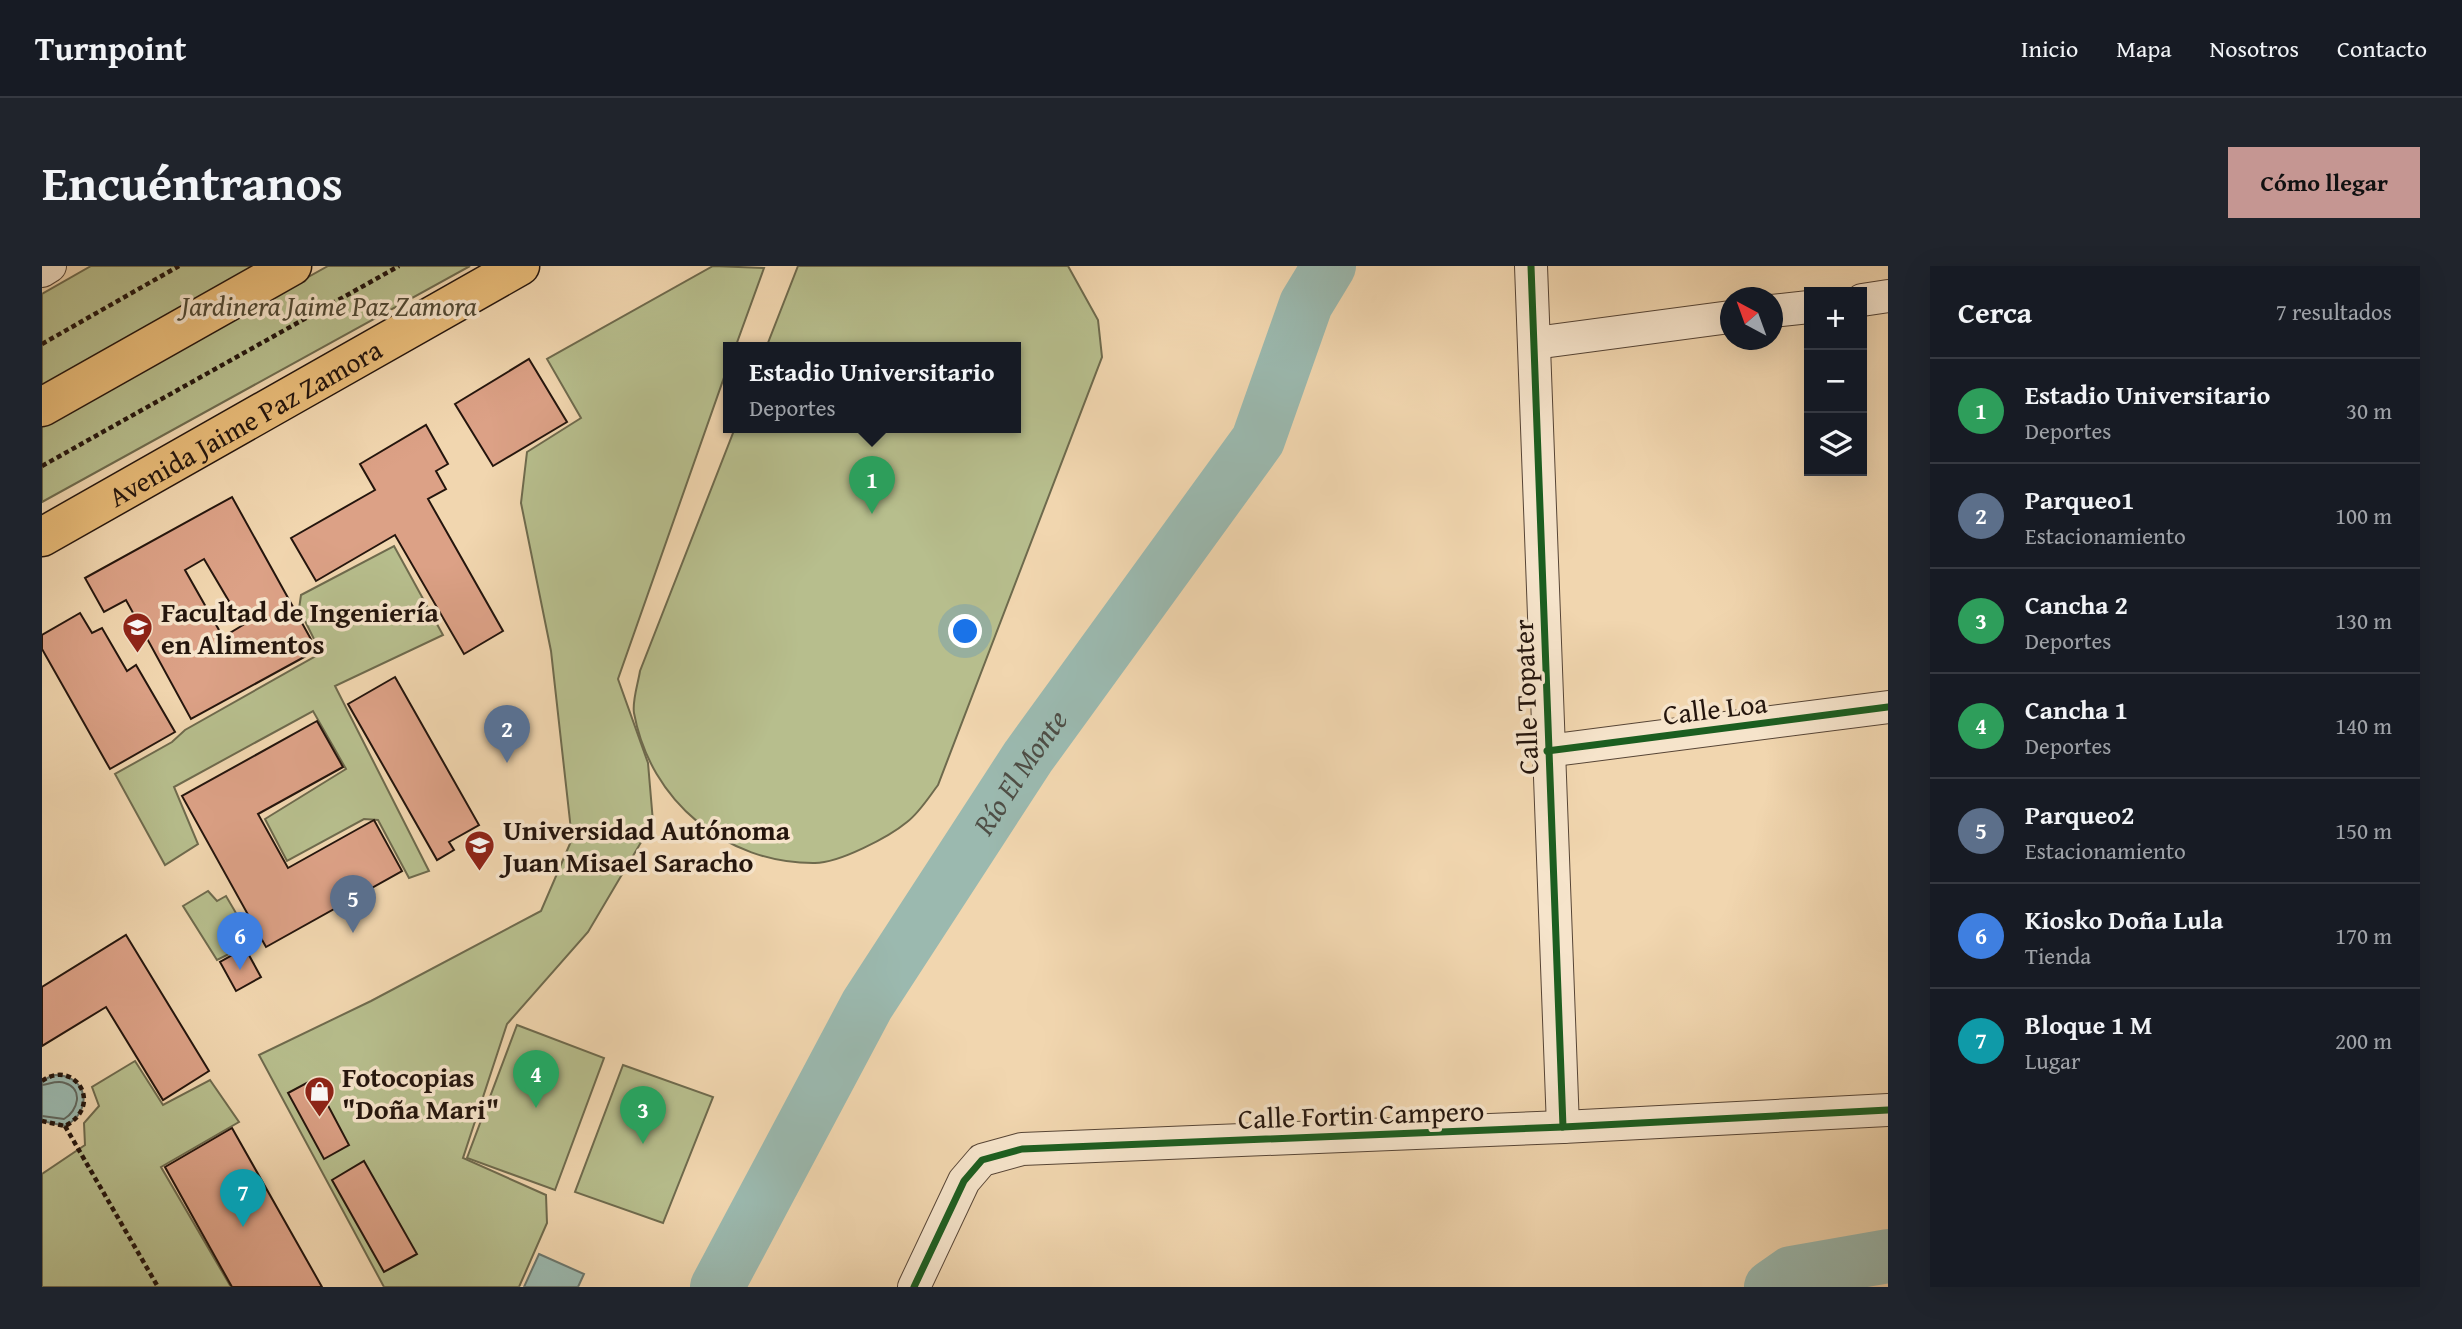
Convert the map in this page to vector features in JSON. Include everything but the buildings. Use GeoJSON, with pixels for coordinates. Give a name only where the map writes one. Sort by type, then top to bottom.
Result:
{"type":"FeatureCollection","features":[{"type":"Feature","properties":{"kind":"main road"},"geometry":{"type":"LineString","coordinates":[[42,407],[292,266]]}},
{"type":"Feature","properties":{"kind":"main road","name":"Avenida Jaime Paz Zamora"},"geometry":{"type":"LineString","coordinates":[[42,537],[520,266]]}},
{"type":"Feature","properties":{"kind":"street"},"geometry":{"type":"LineString","coordinates":[[42,271],[51,266]]}},
{"type":"Feature","properties":{"kind":"street","name":"Calle Topater"},"geometry":{"type":"LineString","coordinates":[[1531,266],[1563,1127]]}},
{"type":"Feature","properties":{"kind":"street"},"geometry":{"type":"LineString","coordinates":[[1867,299],[1888,296]]}},
{"type":"Feature","properties":{"kind":"street"},"geometry":{"type":"LineString","coordinates":[[1783,311],[1804,308]]}},
{"type":"Feature","properties":{"kind":"street"},"geometry":{"type":"LineString","coordinates":[[1535,343],[1720,318]]}},
{"type":"Feature","properties":{"kind":"street","name":"Calle Loa"},"geometry":{"type":"LineString","coordinates":[[1547,751],[1888,707]]}},
{"type":"Feature","properties":{"kind":"street","name":"Calle Fortin Campero"},"geometry":{"type":"LineString","coordinates":[[914,1287],[964,1181],[982,1160],[1022,1149],[1563,1127],[1888,1110]]}},
{"type":"Feature","properties":{"kind":"path"},"geometry":{"type":"LineString","coordinates":[[42,344],[179,266]]}},
{"type":"Feature","properties":{"kind":"path"},"geometry":{"type":"LineString","coordinates":[[42,466],[398,266]]}},
{"type":"Feature","properties":{"kind":"path"},"geometry":{"type":"LineString","coordinates":[[43,1078],[62,1074],[70,1077],[83,1090],[85,1098],[80,1115],[65,1126]]}},
{"type":"Feature","properties":{"kind":"path"},"geometry":{"type":"LineString","coordinates":[[42,1121],[65,1126],[158,1287]]}},
{"type":"Feature","properties":{"kind":"green space","name":"Jardinera Jaime Paz Zamora"},"geometry":{"type":"Polygon","coordinates":[[[91,266],[262,266],[42,389],[42,294],[91,266]]]}},
{"type":"Feature","properties":{"kind":"green space","name":"Jardinera Jaime Paz Zamora"},"geometry":{"type":"Polygon","coordinates":[[[328,266],[470,266],[42,502],[42,426],[328,266]]]}},
{"type":"Feature","properties":{"kind":"green space"},"geometry":{"type":"Polygon","coordinates":[[[713,266],[764,268],[737,342],[723,342],[723,380],[618,679],[648,763],[653,822],[588,932],[507,1024],[463,1158],[546,1195],[547,1223],[519,1287],[384,1287],[259,1055],[371,1001],[541,911],[572,839],[551,651],[521,503],[527,452],[581,418],[547,359],[713,266]]]}},
{"type":"Feature","properties":{"kind":"green space"},"geometry":{"type":"Polygon","coordinates":[[[798,266],[1068,266],[1098,320],[1102,357],[938,785],[916,814],[888,835],[837,859],[815,863],[782,860],[751,852],[723,839],[697,821],[675,799],[657,774],[643,745],[634,713],[634,698],[640,671],[733,433],[1021,433],[1021,342],[768,342],[798,266]]]}},
{"type":"Feature","properties":{"kind":"green space"},"geometry":{"type":"Polygon","coordinates":[[[394,546],[443,635],[335,686],[429,871],[409,878],[378,820],[364,819],[287,861],[265,819],[346,769],[313,711],[174,787],[198,844],[165,865],[115,774],[172,742],[185,730],[321,653],[299,609],[301,595],[394,546]]]}},
{"type":"Feature","properties":{"kind":"green space"},"geometry":{"type":"Polygon","coordinates":[[[208,891],[217,901],[226,896],[253,942],[217,960],[183,906],[208,891]]]}},
{"type":"Feature","properties":{"kind":"green space"},"geometry":{"type":"Polygon","coordinates":[[[517,1025],[604,1058],[555,1190],[467,1158],[517,1025]]]}},
{"type":"Feature","properties":{"kind":"green space"},"geometry":{"type":"Polygon","coordinates":[[[135,1061],[163,1105],[210,1080],[239,1122],[161,1167],[231,1287],[42,1287],[42,1174],[85,1145],[84,1123],[99,1106],[92,1087],[135,1061]]]}},
{"type":"Feature","properties":{"kind":"green space"},"geometry":{"type":"Polygon","coordinates":[[[623,1065],[713,1097],[663,1223],[575,1192],[623,1065]]]}},
{"type":"Feature","properties":{"kind":"water"},"geometry":{"type":"Polygon","coordinates":[[[53,1075],[73,1080],[80,1086],[83,1094],[81,1111],[65,1126],[42,1121],[42,1081],[53,1075]]]}},
{"type":"Feature","properties":{"kind":"water"},"geometry":{"type":"Polygon","coordinates":[[[539,1254],[584,1274],[578,1287],[524,1287],[539,1254]]]}},
{"type":"Feature","properties":{"kind":"waterway","name":"Río El Monte"},"geometry":{"type":"LineString","coordinates":[[717,1287],[867,1005],[1028,757],[1258,440],[1306,304],[1329,266]]}},
{"type":"Feature","properties":{"kind":"waterway","name":"Río El Monte"},"geometry":{"type":"LineString","coordinates":[[1771,1287],[1791,1273],[1888,1256]]}},
{"type":"Feature","properties":{"kind":"cycle path"},"geometry":{"type":"LineString","coordinates":[[1531,266],[1563,1127]]}},
{"type":"Feature","properties":{"kind":"cycle path"},"geometry":{"type":"LineString","coordinates":[[1547,751],[1888,707]]}},
{"type":"Feature","properties":{"kind":"cycle path"},"geometry":{"type":"LineString","coordinates":[[914,1287],[964,1181],[982,1160],[1022,1149],[1563,1127],[1888,1110]]}},
{"type":"Feature","properties":{"kind":"place","name":"Estadio Universitario"},"geometry":{"type":"Point","coordinates":[872,514]}},
{"type":"Feature","properties":{"kind":"place","name":"Facultad de Ingeniería en Alimentos"},"geometry":{"type":"Point","coordinates":[138,654]}},
{"type":"Feature","properties":{"kind":"place","name":"Parqueo1"},"geometry":{"type":"Point","coordinates":[507,763]}},
{"type":"Feature","properties":{"kind":"place","name":"Universidad Autónoma Juan Misael Saracho"},"geometry":{"type":"Point","coordinates":[480,872]}},
{"type":"Feature","properties":{"kind":"place","name":"Parqueo2"},"geometry":{"type":"Point","coordinates":[353,933]}},
{"type":"Feature","properties":{"kind":"place","name":"Kiosko Doña Lula"},"geometry":{"type":"Point","coordinates":[240,970]}},
{"type":"Feature","properties":{"kind":"place","name":"Cancha 1"},"geometry":{"type":"Point","coordinates":[536,1108]}},
{"type":"Feature","properties":{"kind":"place","name":"Fotocopias \"Doña Mari\""},"geometry":{"type":"Point","coordinates":[319,1119]}},
{"type":"Feature","properties":{"kind":"place","name":"Cancha 2"},"geometry":{"type":"Point","coordinates":[643,1144]}},
{"type":"Feature","properties":{"kind":"place","name":"Bloque 1 M"},"geometry":{"type":"Point","coordinates":[243,1227]}}]}
